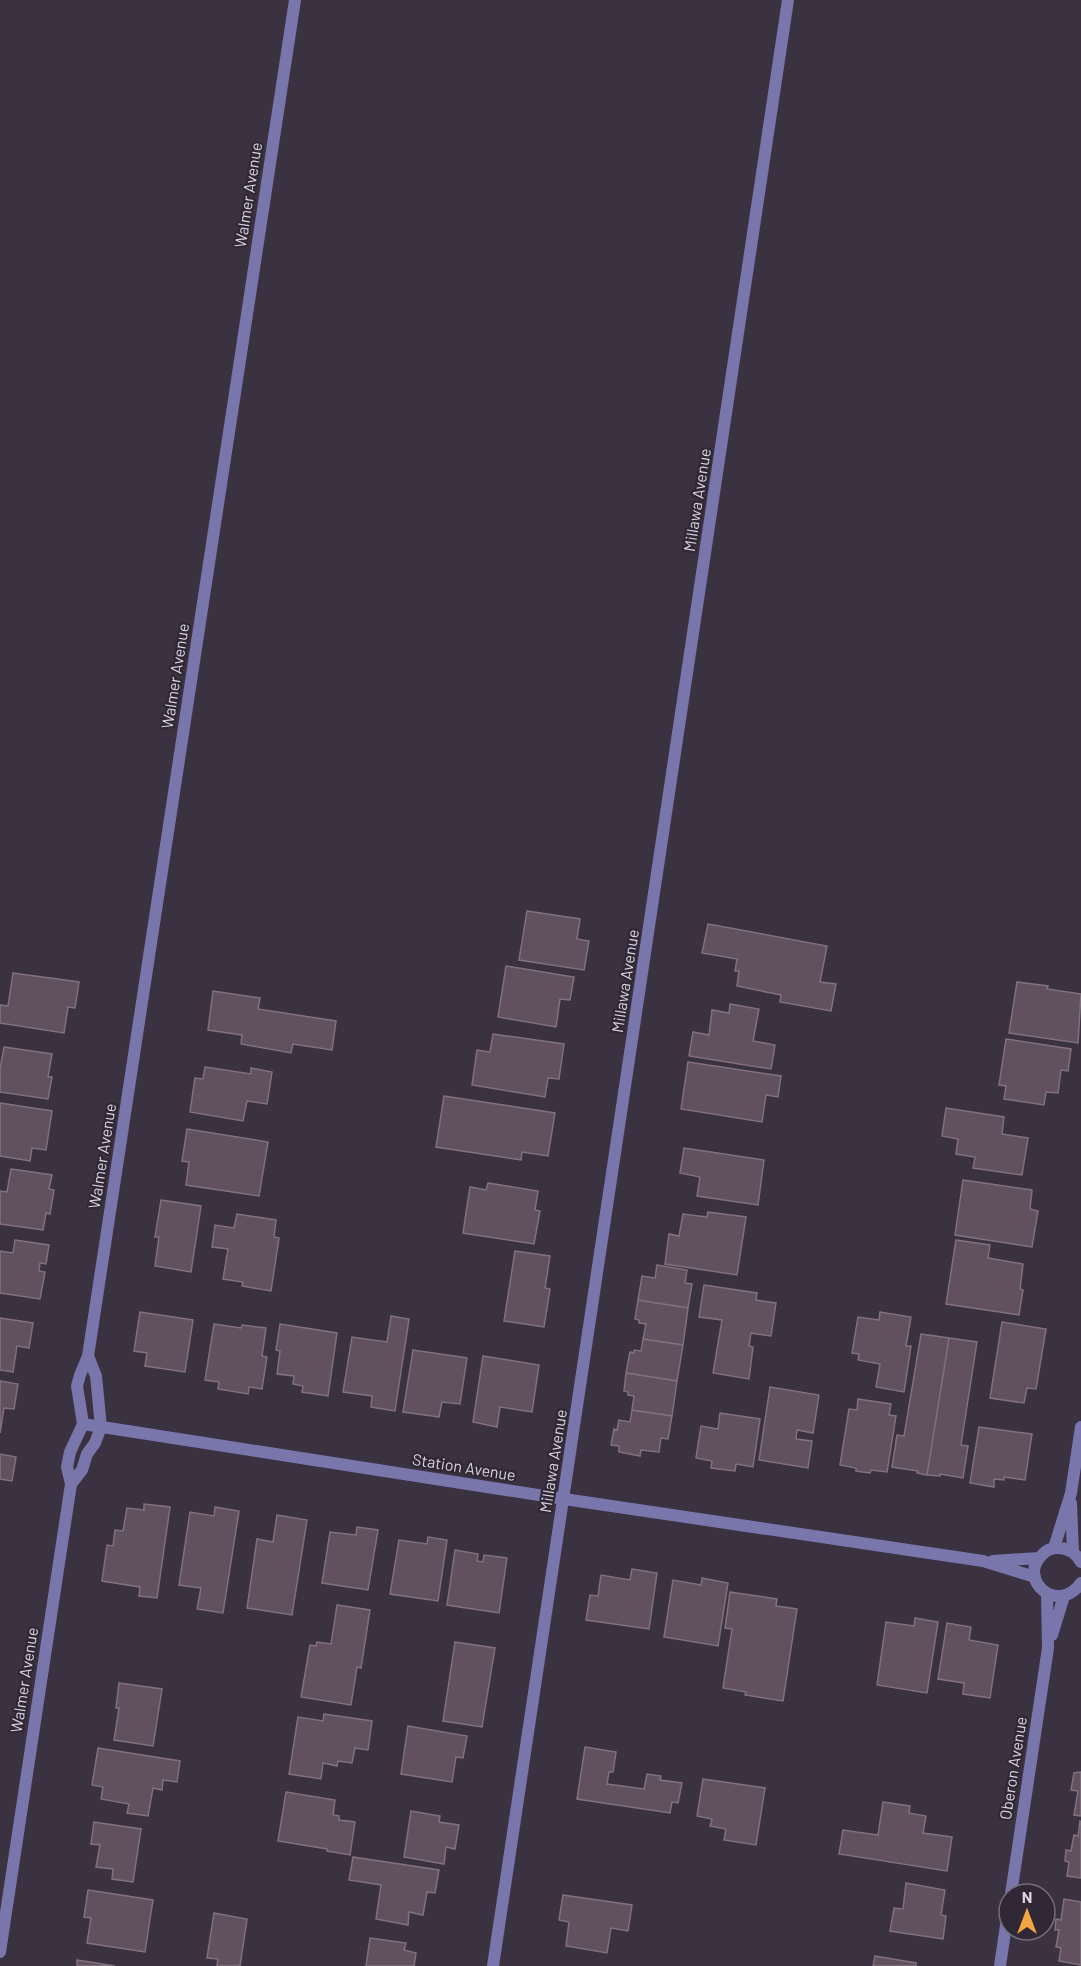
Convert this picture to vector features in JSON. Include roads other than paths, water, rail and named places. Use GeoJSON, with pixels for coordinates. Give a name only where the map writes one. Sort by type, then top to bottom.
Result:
{"type":"FeatureCollection","features":[{"type":"Feature","properties":{"kind":"street","name":"Walmer Avenue"},"geometry":{"type":"LineString","coordinates":[[0,1952],[71,1485],[67,1467],[70,1452],[83,1424],[78,1386],[88,1356],[295,0]]}},
{"type":"Feature","properties":{"kind":"street","name":"Millawa Avenue"},"geometry":{"type":"LineString","coordinates":[[492,1966],[788,0]]}},
{"type":"Feature","properties":{"kind":"street","name":"Walmer Avenue"},"geometry":{"type":"LineString","coordinates":[[71,1485],[95,1443],[101,1427],[96,1376],[88,1356]]}},
{"type":"Feature","properties":{"kind":"street","name":"Station Avenue"},"geometry":{"type":"LineString","coordinates":[[83,1424],[983,1561],[1035,1578]]}},
{"type":"Feature","properties":{"kind":"street"},"geometry":{"type":"LineString","coordinates":[[1054,1548],[1071,1493],[1081,1427]]}},
{"type":"Feature","properties":{"kind":"street"},"geometry":{"type":"LineString","coordinates":[[1071,1493],[1077,1557]]}},
{"type":"Feature","properties":{"kind":"street"},"geometry":{"type":"LineString","coordinates":[[1077,1557],[1067,1549],[1054,1548],[1039,1558],[1034,1570],[1035,1578],[1041,1590],[1055,1597],[1071,1594],[1081,1583]]}},
{"type":"Feature","properties":{"kind":"street","name":"Station Avenue"},"geometry":{"type":"LineString","coordinates":[[983,1561],[1039,1558]]}},
{"type":"Feature","properties":{"kind":"street","name":"Oberon Avenue"},"geometry":{"type":"LineString","coordinates":[[1047,1594],[1048,1648]]}},
{"type":"Feature","properties":{"kind":"street","name":"Oberon Avenue"},"geometry":{"type":"LineString","coordinates":[[1013,1882],[1048,1648],[1064,1596]]}},
{"type":"Feature","properties":{"kind":"street"},"geometry":{"type":"LineString","coordinates":[[1000,1966],[1004,1942]]}}]}
